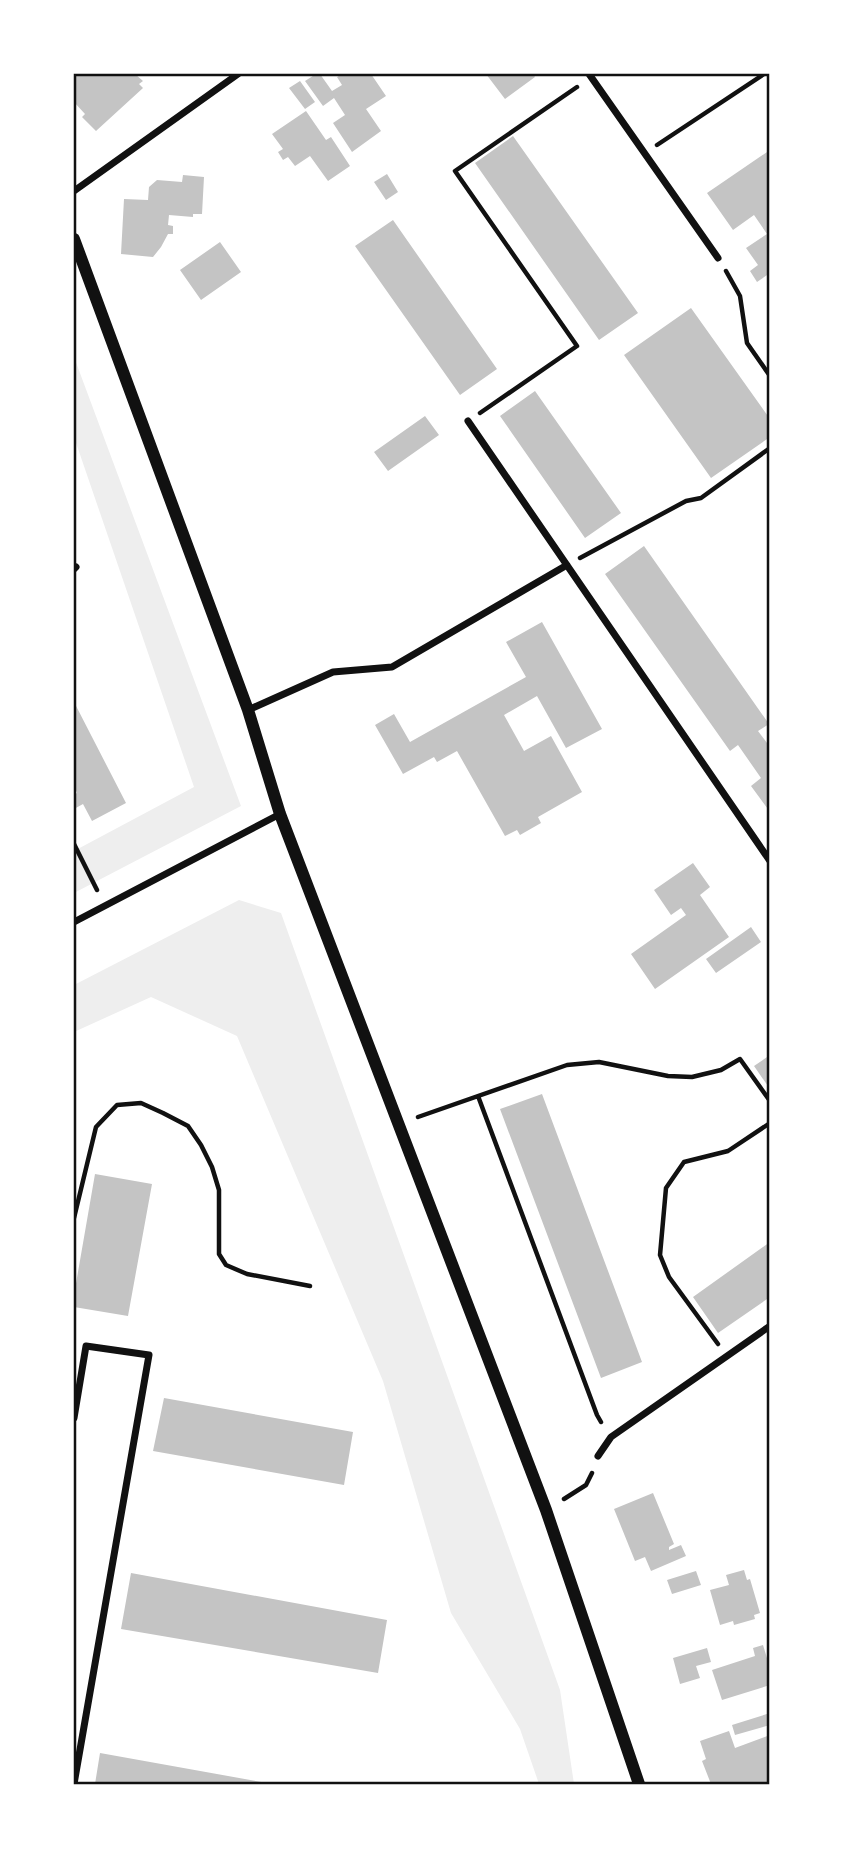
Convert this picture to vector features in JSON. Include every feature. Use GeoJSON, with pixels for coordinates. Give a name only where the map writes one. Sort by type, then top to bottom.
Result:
{"type":"FeatureCollection","features":[{"type":"Feature","properties":{"kind":"street"},"geometry":{"type":"LineString","coordinates":[[74,191],[238,74]]}},
{"type":"Feature","properties":{"kind":"street"},"geometry":{"type":"LineString","coordinates":[[591,75],[718,258]]}},
{"type":"Feature","properties":{"kind":"street"},"geometry":{"type":"LineString","coordinates":[[74,239],[248,710],[280,814],[546,1510],[637,1783]]}},
{"type":"Feature","properties":{"kind":"street"},"geometry":{"type":"LineString","coordinates":[[468,421],[769,861]]}},
{"type":"Feature","properties":{"kind":"street"},"geometry":{"type":"LineString","coordinates":[[248,710],[334,672],[392,667],[567,565]]}},
{"type":"Feature","properties":{"kind":"street"},"geometry":{"type":"LineString","coordinates":[[74,922],[280,814]]}},
{"type":"Feature","properties":{"kind":"street"},"geometry":{"type":"LineString","coordinates":[[598,1456],[611,1437],[769,1326]]}},
{"type":"Feature","properties":{"kind":"street"},"geometry":{"type":"LineString","coordinates":[[74,1419],[86,1346],[149,1355],[74,1784]]}},
{"type":"Feature","properties":{"kind":"path"},"geometry":{"type":"LineString","coordinates":[[646,152],[764,74]]}},
{"type":"Feature","properties":{"kind":"path"},"geometry":{"type":"LineString","coordinates":[[468,421],[577,346],[456,171],[591,75]]}},
{"type":"Feature","properties":{"kind":"path"},"geometry":{"type":"LineString","coordinates":[[718,258],[740,296],[747,343],[769,376]]}},
{"type":"Feature","properties":{"kind":"path"},"geometry":{"type":"LineString","coordinates":[[567,565],[687,501],[701,498],[769,448]]}},
{"type":"Feature","properties":{"kind":"path"},"geometry":{"type":"LineString","coordinates":[[74,844],[105,905]]}},
{"type":"Feature","properties":{"kind":"path"},"geometry":{"type":"LineString","coordinates":[[398,1124],[567,1065],[599,1062],[668,1076],[692,1077],[721,1070],[740,1059],[769,1101]]}},
{"type":"Feature","properties":{"kind":"path"},"geometry":{"type":"LineString","coordinates":[[478,1096],[597,1415],[611,1437]]}},
{"type":"Feature","properties":{"kind":"path"},"geometry":{"type":"LineString","coordinates":[[74,1219],[96,1127],[117,1105],[141,1103],[188,1126],[201,1145],[219,1190],[219,1254],[226,1265],[247,1274],[310,1286]]}},
{"type":"Feature","properties":{"kind":"path"},"geometry":{"type":"LineString","coordinates":[[727,1356],[669,1277],[660,1255],[666,1188],[684,1162],[728,1152],[769,1123]]}},
{"type":"Feature","properties":{"kind":"path"},"geometry":{"type":"LineString","coordinates":[[546,1510],[586,1485],[598,1456]]}},
{"type":"Feature","properties":{"kind":"shaded area"},"geometry":{"type":"Polygon","coordinates":[[[74,357],[241,806],[74,893],[74,851],[194,787],[74,437],[74,357]]]}},
{"type":"Feature","properties":{"kind":"shaded area"},"geometry":{"type":"Polygon","coordinates":[[[239,900],[281,913],[560,1690],[574,1784],[539,1784],[520,1729],[451,1613],[383,1381],[237,1036],[151,997],[74,1032],[74,985],[239,900]]]}},
{"type":"Feature","properties":{"kind":"building"},"geometry":{"type":"Polygon","coordinates":[[[74,74],[135,74],[143,81],[139,84],[143,88],[96,131],[82,117],[85,114],[74,102],[74,74]]]}},
{"type":"Feature","properties":{"kind":"building"},"geometry":{"type":"Polygon","coordinates":[[[320,74],[332,91],[342,85],[337,77],[342,74],[371,74],[386,96],[366,109],[381,131],[352,152],[333,123],[345,115],[334,98],[323,106],[305,81],[320,74]]]}},
{"type":"Feature","properties":{"kind":"building"},"geometry":{"type":"Polygon","coordinates":[[[486,74],[533,74],[535,77],[505,99],[486,74]]]}},
{"type":"Feature","properties":{"kind":"building"},"geometry":{"type":"Polygon","coordinates":[[[300,81],[315,102],[305,109],[289,88],[300,81]]]}},
{"type":"Feature","properties":{"kind":"building"},"geometry":{"type":"Polygon","coordinates":[[[306,111],[326,140],[331,137],[350,166],[328,181],[310,156],[295,166],[288,157],[283,160],[278,152],[283,149],[272,134],[306,111]]]}},
{"type":"Feature","properties":{"kind":"building"},"geometry":{"type":"Polygon","coordinates":[[[513,136],[638,313],[599,340],[475,163],[513,136]]]}},
{"type":"Feature","properties":{"kind":"building"},"geometry":{"type":"Polygon","coordinates":[[[770,150],[770,273],[757,282],[750,271],[758,265],[746,248],[767,234],[754,215],[733,230],[707,193],[770,150]]]}},
{"type":"Feature","properties":{"kind":"building"},"geometry":{"type":"Polygon","coordinates":[[[387,174],[398,192],[386,200],[374,182],[387,174]]]}},
{"type":"Feature","properties":{"kind":"building"},"geometry":{"type":"Polygon","coordinates":[[[183,175],[204,177],[202,214],[193,214],[193,217],[169,215],[168,225],[173,226],[173,234],[168,234],[153,257],[121,254],[124,199],[148,200],[149,187],[157,180],[182,182],[183,175]]]}},
{"type":"Feature","properties":{"kind":"building"},"geometry":{"type":"Polygon","coordinates":[[[393,220],[497,369],[460,395],[355,246],[393,220]]]}},
{"type":"Feature","properties":{"kind":"building"},"geometry":{"type":"Polygon","coordinates":[[[220,242],[241,272],[201,300],[180,270],[220,242]]]}},
{"type":"Feature","properties":{"kind":"building"},"geometry":{"type":"Polygon","coordinates":[[[691,308],[770,419],[770,437],[711,478],[624,355],[691,308]]]}},
{"type":"Feature","properties":{"kind":"building"},"geometry":{"type":"Polygon","coordinates":[[[535,391],[621,513],[585,538],[500,416],[535,391]]]}},
{"type":"Feature","properties":{"kind":"building"},"geometry":{"type":"Polygon","coordinates":[[[425,416],[439,435],[388,471],[374,452],[425,416]]]}},
{"type":"Feature","properties":{"kind":"building"},"geometry":{"type":"Polygon","coordinates":[[[644,546],[769,724],[758,731],[770,747],[770,812],[751,786],[761,778],[738,745],[730,751],[605,574],[644,546]]]}},
{"type":"Feature","properties":{"kind":"building"},"geometry":{"type":"Polygon","coordinates":[[[542,622],[602,729],[566,748],[537,696],[504,715],[524,751],[551,736],[582,792],[538,817],[541,823],[520,835],[517,830],[505,836],[457,751],[437,762],[434,757],[403,774],[375,725],[394,714],[410,742],[526,677],[506,642],[542,622]]]}},
{"type":"Feature","properties":{"kind":"building"},"geometry":{"type":"Polygon","coordinates":[[[74,702],[126,803],[92,821],[83,804],[74,809],[74,795],[77,793],[74,785],[74,702]]]}},
{"type":"Feature","properties":{"kind":"building"},"geometry":{"type":"Polygon","coordinates":[[[693,863],[710,887],[700,895],[729,937],[655,989],[631,954],[686,915],[681,908],[671,915],[654,890],[693,863]]]}},
{"type":"Feature","properties":{"kind":"building"},"geometry":{"type":"Polygon","coordinates":[[[751,927],[761,942],[716,973],[706,959],[751,927]]]}},
{"type":"Feature","properties":{"kind":"building"},"geometry":{"type":"Polygon","coordinates":[[[770,1055],[770,1089],[754,1066],[770,1055]]]}},
{"type":"Feature","properties":{"kind":"building"},"geometry":{"type":"Polygon","coordinates":[[[542,1094],[642,1362],[601,1378],[500,1109],[542,1094]]]}},
{"type":"Feature","properties":{"kind":"building"},"geometry":{"type":"Polygon","coordinates":[[[95,1174],[152,1184],[128,1316],[74,1307],[95,1174]]]}},
{"type":"Feature","properties":{"kind":"building"},"geometry":{"type":"Polygon","coordinates":[[[770,1242],[770,1297],[718,1333],[693,1297],[770,1242]]]}},
{"type":"Feature","properties":{"kind":"building"},"geometry":{"type":"Polygon","coordinates":[[[164,1398],[353,1432],[344,1485],[153,1451],[164,1398]]]}},
{"type":"Feature","properties":{"kind":"building"},"geometry":{"type":"Polygon","coordinates":[[[653,1493],[674,1544],[669,1550],[681,1545],[686,1556],[651,1571],[645,1557],[635,1561],[614,1509],[653,1493]]]}},
{"type":"Feature","properties":{"kind":"building"},"geometry":{"type":"Polygon","coordinates":[[[744,1570],[747,1580],[750,1579],[760,1613],[754,1615],[755,1619],[734,1625],[733,1621],[720,1625],[710,1590],[729,1585],[726,1575],[744,1570]]]}},
{"type":"Feature","properties":{"kind":"building"},"geometry":{"type":"Polygon","coordinates":[[[696,1571],[701,1585],[672,1594],[667,1580],[696,1571]]]}},
{"type":"Feature","properties":{"kind":"building"},"geometry":{"type":"Polygon","coordinates":[[[131,1573],[387,1620],[378,1673],[121,1629],[131,1573]]]}},
{"type":"Feature","properties":{"kind":"building"},"geometry":{"type":"Polygon","coordinates":[[[763,1645],[770,1668],[770,1685],[722,1700],[712,1670],[755,1656],[753,1648],[763,1645]]]}},
{"type":"Feature","properties":{"kind":"building"},"geometry":{"type":"Polygon","coordinates":[[[707,1648],[711,1662],[696,1666],[700,1678],[680,1684],[673,1658],[707,1648]]]}},
{"type":"Feature","properties":{"kind":"building"},"geometry":{"type":"Polygon","coordinates":[[[770,1713],[770,1725],[735,1735],[732,1725],[770,1713]]]}},
{"type":"Feature","properties":{"kind":"building"},"geometry":{"type":"Polygon","coordinates":[[[729,1731],[735,1748],[770,1735],[770,1784],[711,1784],[702,1761],[706,1759],[700,1741],[729,1731]]]}},
{"type":"Feature","properties":{"kind":"building"},"geometry":{"type":"Polygon","coordinates":[[[100,1753],[267,1783],[267,1784],[95,1784],[100,1753]]]}}]}
